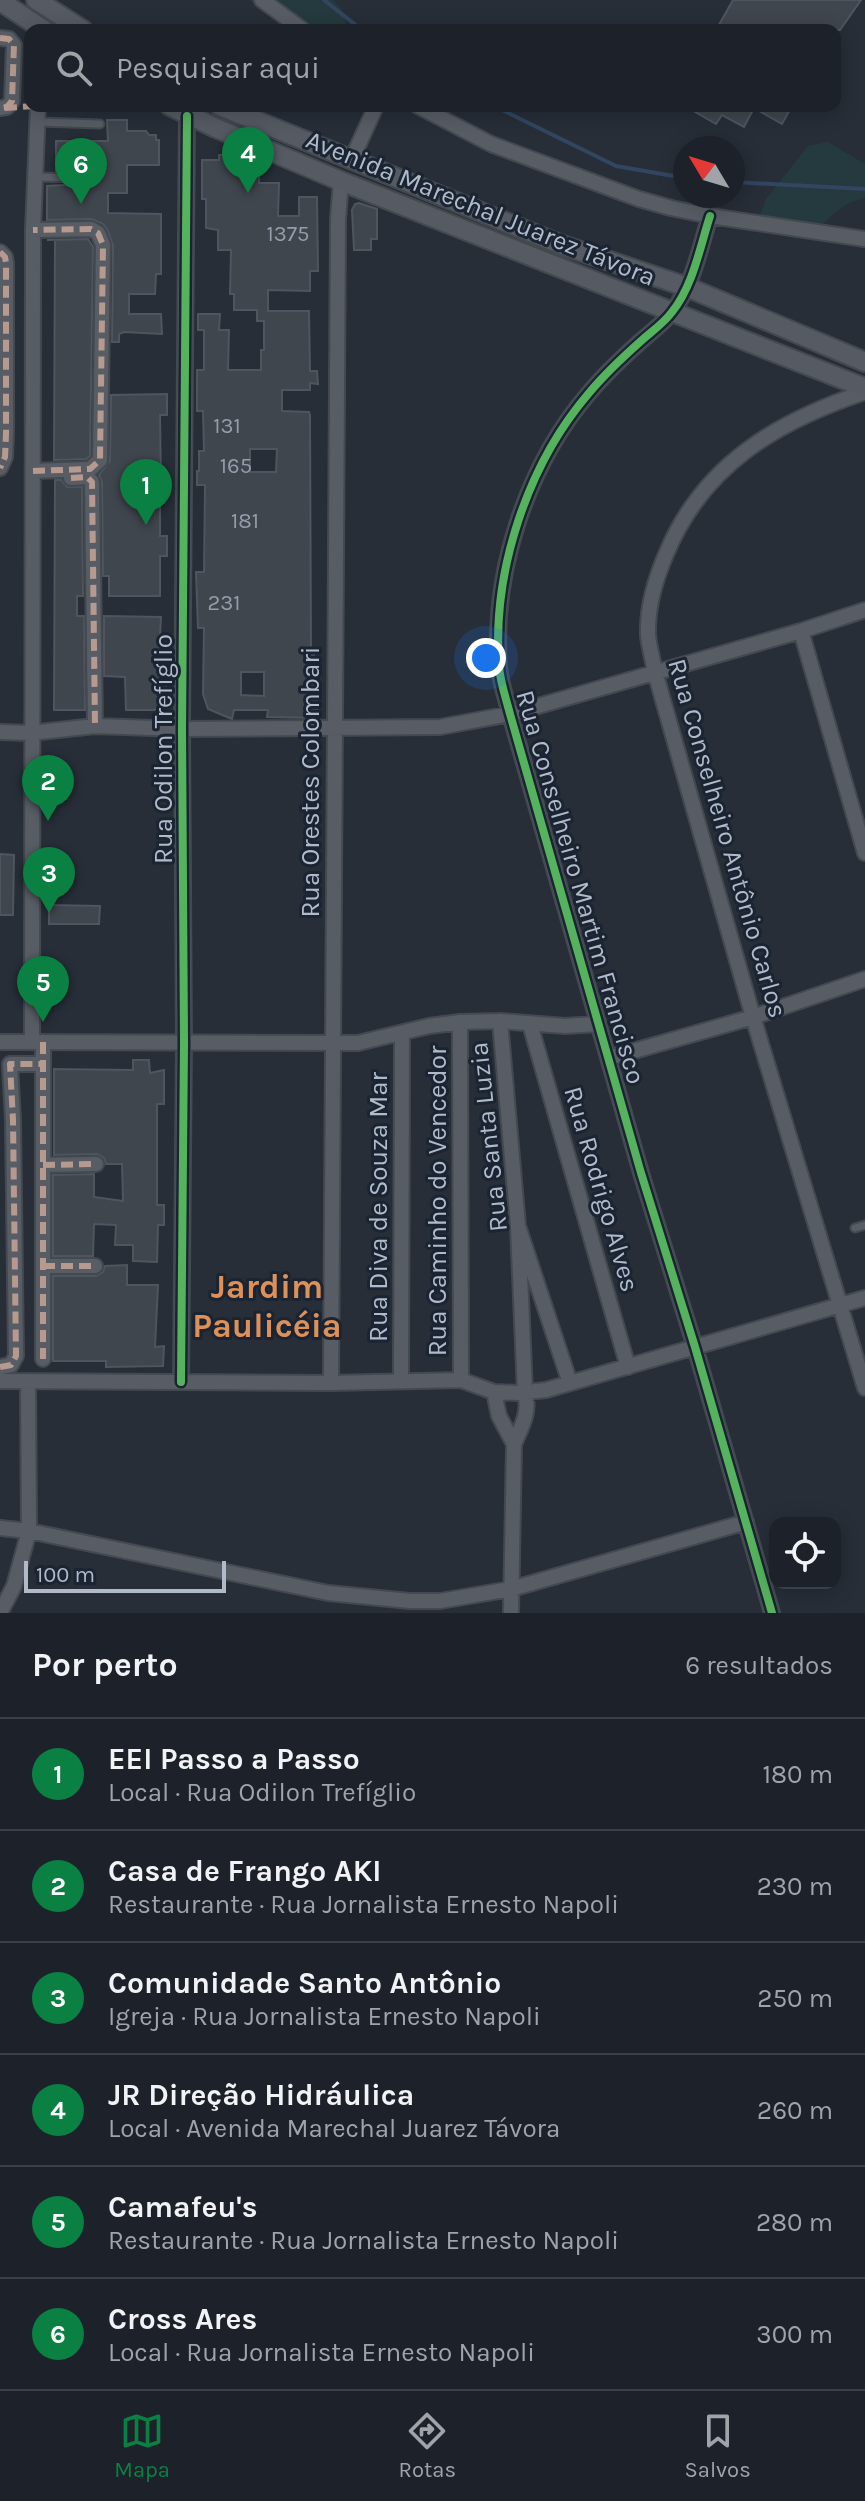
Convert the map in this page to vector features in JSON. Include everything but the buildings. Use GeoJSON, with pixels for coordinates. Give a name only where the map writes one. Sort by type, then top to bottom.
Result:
{"type":"FeatureCollection","features":[{"type":"Feature","properties":{"kind":"street"},"geometry":{"type":"LineString","coordinates":[[262,0],[295,24]]}},
{"type":"Feature","properties":{"kind":"street"},"geometry":{"type":"LineString","coordinates":[[0,1],[34,24]]}},
{"type":"Feature","properties":{"kind":"street"},"geometry":{"type":"LineString","coordinates":[[39,2],[41,24]]}},
{"type":"Feature","properties":{"kind":"street"},"geometry":{"type":"LineString","coordinates":[[39,2],[74,24]]}},
{"type":"Feature","properties":{"kind":"street"},"geometry":{"type":"LineString","coordinates":[[0,38],[9,39],[14,45],[12,101],[2,108]]}},
{"type":"Feature","properties":{"kind":"street"},"geometry":{"type":"LineString","coordinates":[[2,108],[24,107]]}},
{"type":"Feature","properties":{"kind":"street"},"geometry":{"type":"LineString","coordinates":[[37,112],[33,230],[30,733],[37,1042],[43,1064],[43,1359]]}},
{"type":"Feature","properties":{"kind":"street","name":"Avenida Marechal Juarez Távora"},"geometry":{"type":"LineString","coordinates":[[180,112],[341,181],[865,390]]}},
{"type":"Feature","properties":{"kind":"street","name":"Avenida Marechal Juarez Távora"},"geometry":{"type":"LineString","coordinates":[[234,112],[562,245],[687,287],[865,362]]}},
{"type":"Feature","properties":{"kind":"street"},"geometry":{"type":"LineString","coordinates":[[351,161],[373,112]]}},
{"type":"Feature","properties":{"kind":"street"},"geometry":{"type":"LineString","coordinates":[[430,112],[491,144],[639,199],[710,216],[865,239]]}},
{"type":"Feature","properties":{"kind":"street","name":"Rua Odilon Trefíglio"},"geometry":{"type":"LineString","coordinates":[[181,1382],[187,116]]}},
{"type":"Feature","properties":{"kind":"street","name":"Rua Orestes Colombari"},"geometry":{"type":"LineString","coordinates":[[331,1383],[338,219],[341,181]]}},
{"type":"Feature","properties":{"kind":"street","name":"Rua Conselheiro Martim Francisco"},"geometry":{"type":"LineString","coordinates":[[710,216],[687,287],[673,312],[589,392],[560,429],[541,462],[514,535],[498,630],[499,669],[641,1173],[772,1613]]}},
{"type":"Feature","properties":{"kind":"street"},"geometry":{"type":"LineString","coordinates":[[33,230],[91,229],[98,233],[103,245],[100,460],[90,469],[33,476]]}},
{"type":"Feature","properties":{"kind":"street"},"geometry":{"type":"LineString","coordinates":[[0,252],[6,263],[3,310],[5,457],[0,468]]}},
{"type":"Feature","properties":{"kind":"street","name":"Rua Conselheiro Antônio Carlos"},"geometry":{"type":"LineString","coordinates":[[865,390],[762,438],[730,461],[698,496],[675,532],[660,568],[650,608],[648,635],[655,672],[753,1017],[865,1388]]}},
{"type":"Feature","properties":{"kind":"street"},"geometry":{"type":"LineString","coordinates":[[33,476],[85,477],[92,482],[95,726]]}},
{"type":"Feature","properties":{"kind":"street"},"geometry":{"type":"LineString","coordinates":[[0,732],[30,733],[95,726],[182,729],[440,727],[510,714],[865,610]]}},
{"type":"Feature","properties":{"kind":"street"},"geometry":{"type":"LineString","coordinates":[[801,631],[865,853]]}},
{"type":"Feature","properties":{"kind":"street"},"geometry":{"type":"LineString","coordinates":[[609,1058],[753,1017],[865,979]]}},
{"type":"Feature","properties":{"kind":"street"},"geometry":{"type":"LineString","coordinates":[[0,1042],[358,1043],[460,1022],[500,1021],[565,1026],[598,1024]]}},
{"type":"Feature","properties":{"kind":"street","name":"Rua Santa Luzia"},"geometry":{"type":"LineString","coordinates":[[500,1021],[518,1226],[570,1383]]}},
{"type":"Feature","properties":{"kind":"street","name":"Rua Caminho do Vencedor"},"geometry":{"type":"LineString","coordinates":[[460,1022],[461,1380]]}},
{"type":"Feature","properties":{"kind":"street","name":"Rua Rodrigo Alves"},"geometry":{"type":"LineString","coordinates":[[530,1024],[628,1367]]}},
{"type":"Feature","properties":{"kind":"street","name":"Rua Diva de Souza Mar"},"geometry":{"type":"LineString","coordinates":[[401,1381],[402,1033]]}},
{"type":"Feature","properties":{"kind":"street"},"geometry":{"type":"LineString","coordinates":[[0,1367],[15,1361],[8,1309],[5,1064],[43,1064]]}},
{"type":"Feature","properties":{"kind":"street"},"geometry":{"type":"LineString","coordinates":[[43,1165],[96,1164]]}},
{"type":"Feature","properties":{"kind":"street"},"geometry":{"type":"LineString","coordinates":[[511,1613],[514,1444],[526,1415],[527,1401],[518,1226]]}},
{"type":"Feature","properties":{"kind":"street"},"geometry":{"type":"LineString","coordinates":[[43,1266],[95,1266]]}},
{"type":"Feature","properties":{"kind":"street"},"geometry":{"type":"LineString","coordinates":[[0,1381],[331,1383],[461,1380],[494,1392],[525,1393],[546,1390],[865,1298]]}},
{"type":"Feature","properties":{"kind":"street"},"geometry":{"type":"LineString","coordinates":[[0,1613],[14,1586],[29,1531],[28,1382]]}},
{"type":"Feature","properties":{"kind":"street"},"geometry":{"type":"LineString","coordinates":[[494,1392],[499,1416],[514,1444]]}},
{"type":"Feature","properties":{"kind":"street"},"geometry":{"type":"LineString","coordinates":[[0,1528],[29,1531],[328,1593],[378,1600],[440,1601],[511,1589],[746,1522]]}},
{"type":"Feature","properties":{"kind":"lane"},"geometry":{"type":"LineString","coordinates":[[38,122],[100,124]]}},
{"type":"Feature","properties":{"kind":"lane"},"geometry":{"type":"LineString","coordinates":[[37,177],[80,178]]}},
{"type":"Feature","properties":{"kind":"lane"},"geometry":{"type":"LineString","coordinates":[[855,1228],[865,1225]]}},
{"type":"Feature","properties":{"kind":"green space"},"geometry":{"type":"Polygon","coordinates":[[[249,0],[333,0],[341,8],[346,24],[287,24],[249,0]]]}},
{"type":"Feature","properties":{"kind":"green space"},"geometry":{"type":"Polygon","coordinates":[[[828,142],[865,164],[865,198],[842,207],[821,225],[796,239],[777,232],[759,218],[766,199],[808,146],[828,142]]]}},
{"type":"Feature","properties":{"kind":"waterway"},"geometry":{"type":"LineString","coordinates":[[324,0],[354,24]]}},
{"type":"Feature","properties":{"kind":"waterway"},"geometry":{"type":"LineString","coordinates":[[506,112],[616,166],[673,176]]}},
{"type":"Feature","properties":{"kind":"waterway"},"geometry":{"type":"LineString","coordinates":[[745,183],[865,189]]}},
{"type":"Feature","properties":{"kind":"marked path"},"geometry":{"type":"LineString","coordinates":[[0,38],[9,39],[14,45],[12,101],[7,107],[0,108]]}},
{"type":"Feature","properties":{"kind":"marked path"},"geometry":{"type":"LineString","coordinates":[[5,108],[24,107]]}},
{"type":"Feature","properties":{"kind":"marked path"},"geometry":{"type":"LineString","coordinates":[[33,230],[91,229],[98,233],[103,245],[100,460],[90,469],[33,471]]}},
{"type":"Feature","properties":{"kind":"marked path"},"geometry":{"type":"LineString","coordinates":[[0,252],[6,263],[6,434],[5,457],[0,468]]}},
{"type":"Feature","properties":{"kind":"marked path"},"geometry":{"type":"LineString","coordinates":[[71,478],[87,477],[92,482],[95,726]]}},
{"type":"Feature","properties":{"kind":"marked path"},"geometry":{"type":"LineString","coordinates":[[43,1042],[43,1359]]}},
{"type":"Feature","properties":{"kind":"marked path"},"geometry":{"type":"LineString","coordinates":[[0,1367],[11,1365],[16,1356],[10,1064],[43,1064]]}},
{"type":"Feature","properties":{"kind":"marked path"},"geometry":{"type":"LineString","coordinates":[[43,1165],[96,1164]]}},
{"type":"Feature","properties":{"kind":"marked path"},"geometry":{"type":"LineString","coordinates":[[43,1266],[95,1266]]}},
{"type":"Feature","properties":{"kind":"cycle path"},"geometry":{"type":"LineString","coordinates":[[181,1382],[187,116]]}},
{"type":"Feature","properties":{"kind":"cycle path"},"geometry":{"type":"LineString","coordinates":[[710,216],[695,266],[679,302],[665,320],[589,393],[567,422],[531,486],[518,521],[501,594],[499,666],[641,1173],[772,1613]]}},
{"type":"Feature","properties":{"kind":"place","name":"JR Direção Hidráulica"},"geometry":{"type":"Point","coordinates":[248,193]}},
{"type":"Feature","properties":{"kind":"place","name":"Cross Ares"},"geometry":{"type":"Point","coordinates":[81,204]}},
{"type":"Feature","properties":{"kind":"place","name":"EEI Passo a Passo"},"geometry":{"type":"Point","coordinates":[146,525]}},
{"type":"Feature","properties":{"kind":"place","name":"Casa de Frango AKI"},"geometry":{"type":"Point","coordinates":[48,821]}},
{"type":"Feature","properties":{"kind":"place","name":"Comunidade Santo Antônio"},"geometry":{"type":"Point","coordinates":[49,913]}},
{"type":"Feature","properties":{"kind":"place","name":"Camafeu's"},"geometry":{"type":"Point","coordinates":[43,1022]}},
{"type":"Feature","properties":{"kind":"district","name":"Jardim Paulicéia"},"geometry":{"type":"Point","coordinates":[267,1306]}}]}
